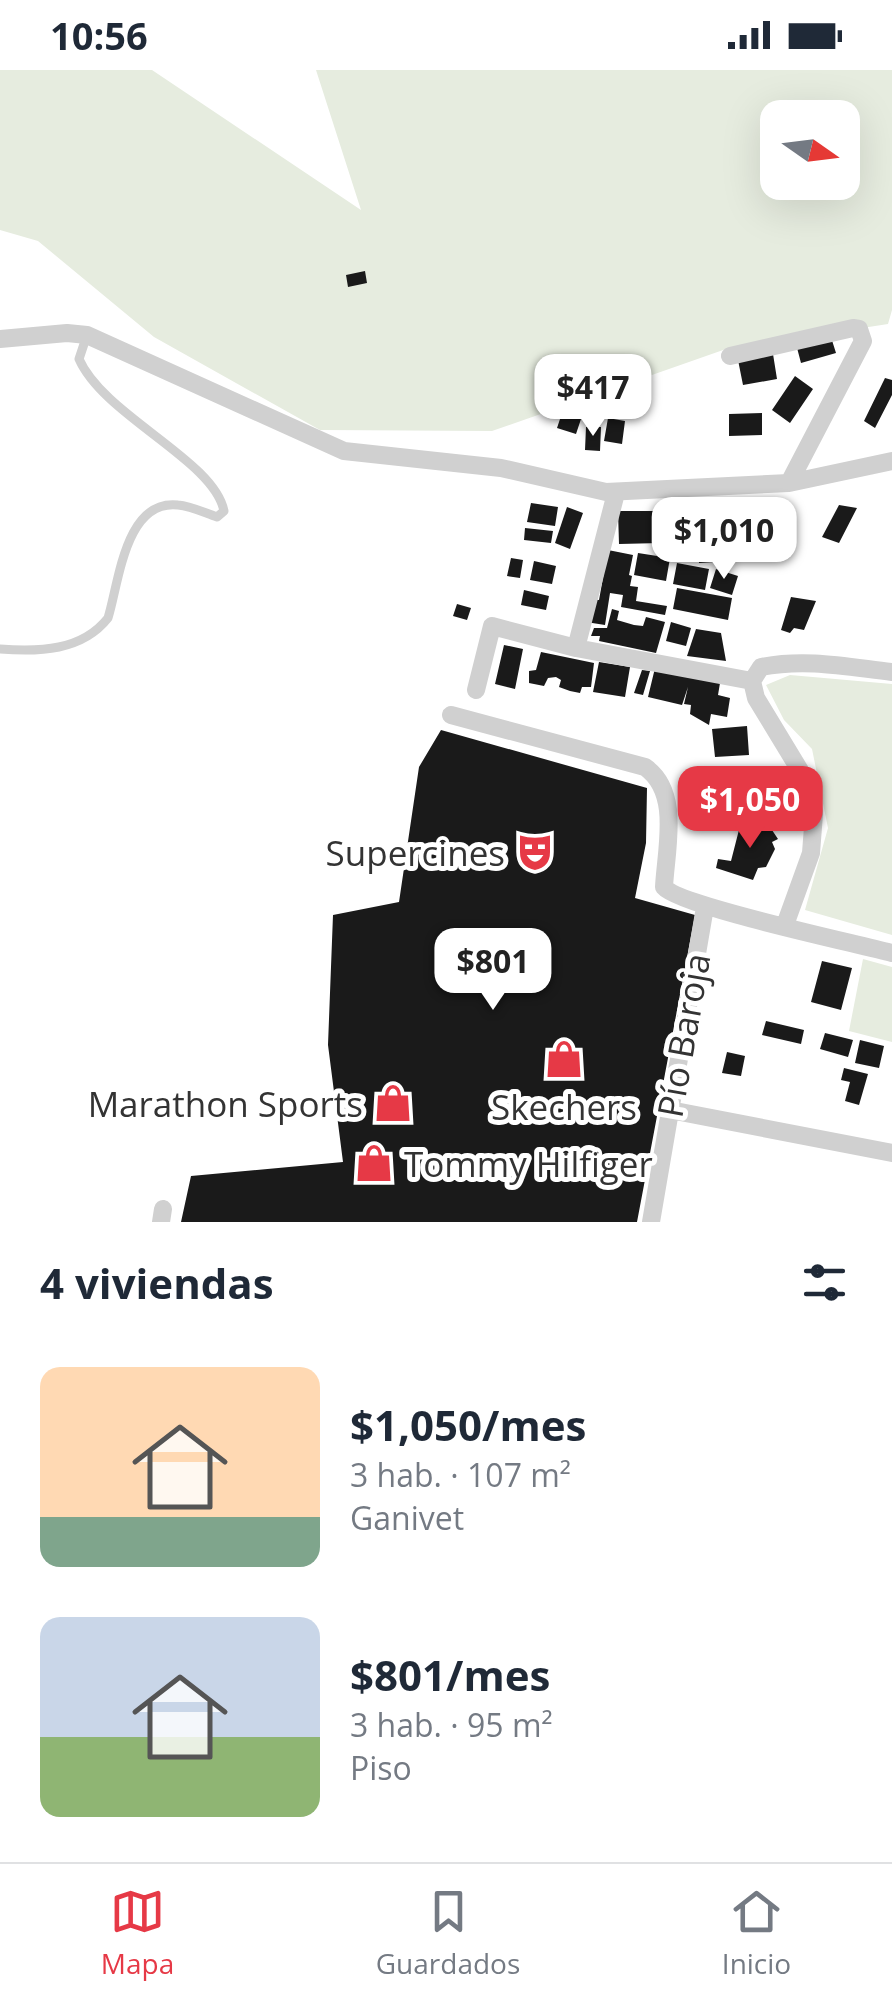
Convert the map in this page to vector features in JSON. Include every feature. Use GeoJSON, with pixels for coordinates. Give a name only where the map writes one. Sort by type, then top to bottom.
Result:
{"type":"FeatureCollection","features":[{"type":"Feature","properties":{"kind":"street"},"geometry":{"type":"LineString","coordinates":[[730,356],[853,328],[863,335],[863,342],[789,483]]}},
{"type":"Feature","properties":{"kind":"street"},"geometry":{"type":"LineString","coordinates":[[0,339],[87,335],[344,451],[501,468],[616,493],[789,483],[892,461]]}},
{"type":"Feature","properties":{"kind":"street"},"geometry":{"type":"LineString","coordinates":[[576,648],[616,493]]}},
{"type":"Feature","properties":{"kind":"street"},"geometry":{"type":"LineString","coordinates":[[476,690],[492,626],[576,648],[752,681]]}},
{"type":"Feature","properties":{"kind":"street"},"geometry":{"type":"LineString","coordinates":[[785,924],[811,854],[814,814],[810,787],[756,698],[752,681],[762,667],[782,662],[829,663],[892,672]]}},
{"type":"Feature","properties":{"kind":"street"},"geometry":{"type":"LineString","coordinates":[[451,715],[646,767],[658,776],[668,796],[664,887],[671,895],[892,953]]}},
{"type":"Feature","properties":{"kind":"street","name":"Pío Baroja"},"geometry":{"type":"LineString","coordinates":[[651,1222],[706,907]]}},
{"type":"Feature","properties":{"kind":"street"},"geometry":{"type":"LineString","coordinates":[[670,1110],[892,1153]]}},
{"type":"Feature","properties":{"kind":"lane"},"geometry":{"type":"LineString","coordinates":[[0,650],[58,648],[89,637],[100,628],[108,618],[131,533],[159,508],[181,504],[217,517],[224,511],[212,487],[200,475],[86,377],[79,360],[87,335]]}},
{"type":"Feature","properties":{"kind":"shaded area"},"geometry":{"type":"Polygon","coordinates":[[[0,70],[152,70],[361,210],[316,70],[892,70],[892,310],[888,324],[726,349],[492,431],[320,430],[154,337],[38,241],[0,230],[0,70]]]}},
{"type":"Feature","properties":{"kind":"shaded area"},"geometry":{"type":"Polygon","coordinates":[[[790,675],[892,684],[892,935],[805,910],[828,828],[812,749],[784,720],[766,685],[790,675]]]}},
{"type":"Feature","properties":{"kind":"shaded area"},"geometry":{"type":"Polygon","coordinates":[[[863,959],[892,967],[892,1042],[849,1031],[863,959]]]}},
{"type":"Feature","properties":{"kind":"building"},"geometry":{"type":"Polygon","coordinates":[[[365,271],[367,283],[348,287],[346,275],[365,271]]]}},
{"type":"Feature","properties":{"kind":"building"},"geometry":{"type":"Polygon","coordinates":[[[830,334],[836,353],[801,363],[796,344],[830,334]]]}},
{"type":"Feature","properties":{"kind":"building"},"geometry":{"type":"Polygon","coordinates":[[[773,354],[777,379],[743,385],[738,360],[773,354]]]}},
{"type":"Feature","properties":{"kind":"building"},"geometry":{"type":"Polygon","coordinates":[[[795,376],[813,389],[790,423],[772,410],[795,376]]]}},
{"type":"Feature","properties":{"kind":"building"},"geometry":{"type":"Polygon","coordinates":[[[885,378],[892,380],[892,395],[875,428],[864,421],[885,378]]]}},
{"type":"Feature","properties":{"kind":"building"},"geometry":{"type":"Polygon","coordinates":[[[569,392],[588,398],[576,434],[557,428],[569,392]]]}},
{"type":"Feature","properties":{"kind":"building"},"geometry":{"type":"Polygon","coordinates":[[[762,413],[762,435],[729,436],[729,414],[762,413]]]}},
{"type":"Feature","properties":{"kind":"building"},"geometry":{"type":"Polygon","coordinates":[[[608,418],[625,421],[622,444],[604,441],[608,418]]]}},
{"type":"Feature","properties":{"kind":"building"},"geometry":{"type":"Polygon","coordinates":[[[586,427],[601,427],[600,451],[585,450],[586,427]]]}},
{"type":"Feature","properties":{"kind":"building"},"geometry":{"type":"Polygon","coordinates":[[[531,503],[558,507],[555,526],[527,522],[531,503]]]}},
{"type":"Feature","properties":{"kind":"building"},"geometry":{"type":"Polygon","coordinates":[[[756,504],[760,559],[699,563],[695,509],[756,504]]]}},
{"type":"Feature","properties":{"kind":"building"},"geometry":{"type":"Polygon","coordinates":[[[839,505],[857,508],[839,543],[822,537],[839,505]]]}},
{"type":"Feature","properties":{"kind":"building"},"geometry":{"type":"Polygon","coordinates":[[[567,507],[583,513],[570,549],[555,543],[567,507]]]}},
{"type":"Feature","properties":{"kind":"building"},"geometry":{"type":"Polygon","coordinates":[[[618,511],[660,511],[661,543],[619,544],[618,511]]]}},
{"type":"Feature","properties":{"kind":"building"},"geometry":{"type":"Polygon","coordinates":[[[662,522],[687,522],[687,545],[662,545],[662,522]]]}},
{"type":"Feature","properties":{"kind":"building"},"geometry":{"type":"Polygon","coordinates":[[[525,528],[553,531],[551,543],[524,540],[525,528]]]}},
{"type":"Feature","properties":{"kind":"building"},"geometry":{"type":"Polygon","coordinates":[[[608,550],[633,555],[629,575],[630,586],[638,587],[636,601],[667,606],[665,615],[621,607],[623,595],[610,593],[605,625],[586,622],[590,599],[599,600],[608,550]]]}},
{"type":"Feature","properties":{"kind":"building"},"geometry":{"type":"Polygon","coordinates":[[[638,553],[670,558],[666,581],[634,575],[638,553]]]}},
{"type":"Feature","properties":{"kind":"building"},"geometry":{"type":"Polygon","coordinates":[[[511,558],[523,560],[520,578],[507,576],[511,558]]]}},
{"type":"Feature","properties":{"kind":"building"},"geometry":{"type":"Polygon","coordinates":[[[534,561],[556,566],[552,584],[530,580],[534,561]]]}},
{"type":"Feature","properties":{"kind":"building"},"geometry":{"type":"Polygon","coordinates":[[[677,563],[709,569],[705,590],[673,584],[677,563]]]}},
{"type":"Feature","properties":{"kind":"building"},"geometry":{"type":"Polygon","coordinates":[[[716,569],[738,576],[732,595],[710,588],[716,569]]]}},
{"type":"Feature","properties":{"kind":"building"},"geometry":{"type":"Polygon","coordinates":[[[677,588],[732,598],[728,620],[673,609],[677,588]]]}},
{"type":"Feature","properties":{"kind":"building"},"geometry":{"type":"Polygon","coordinates":[[[524,590],[549,596],[546,610],[521,605],[524,590]]]}},
{"type":"Feature","properties":{"kind":"building"},"geometry":{"type":"Polygon","coordinates":[[[791,597],[816,601],[804,630],[794,628],[790,633],[781,630],[791,597]]]}},
{"type":"Feature","properties":{"kind":"building"},"geometry":{"type":"Polygon","coordinates":[[[457,604],[471,608],[467,620],[453,616],[457,604]]]}},
{"type":"Feature","properties":{"kind":"building"},"geometry":{"type":"Polygon","coordinates":[[[612,609],[619,611],[617,620],[634,625],[643,626],[646,617],[665,622],[656,653],[591,636],[594,628],[607,628],[612,609]]]}},
{"type":"Feature","properties":{"kind":"building"},"geometry":{"type":"Polygon","coordinates":[[[671,622],[691,628],[686,646],[666,641],[671,622]]]}},
{"type":"Feature","properties":{"kind":"building"},"geometry":{"type":"Polygon","coordinates":[[[696,629],[721,633],[726,661],[687,656],[696,629]]]}},
{"type":"Feature","properties":{"kind":"building"},"geometry":{"type":"Polygon","coordinates":[[[504,645],[523,649],[515,689],[495,684],[504,645]]]}},
{"type":"Feature","properties":{"kind":"building"},"geometry":{"type":"Polygon","coordinates":[[[541,652],[594,663],[591,687],[582,687],[580,693],[570,691],[559,687],[561,680],[556,677],[548,678],[544,686],[529,683],[529,671],[536,670],[541,652]]]}},
{"type":"Feature","properties":{"kind":"building"},"geometry":{"type":"Polygon","coordinates":[[[599,662],[630,667],[625,697],[593,692],[599,662]]]}},
{"type":"Feature","properties":{"kind":"building"},"geometry":{"type":"Polygon","coordinates":[[[655,668],[720,683],[718,695],[730,698],[727,717],[711,714],[709,725],[690,714],[691,705],[684,704],[688,687],[682,705],[648,697],[655,668]]]}},
{"type":"Feature","properties":{"kind":"building"},"geometry":{"type":"Polygon","coordinates":[[[642,670],[650,671],[643,695],[634,693],[642,670]]]}},
{"type":"Feature","properties":{"kind":"building"},"geometry":{"type":"Polygon","coordinates":[[[747,726],[749,755],[715,757],[712,729],[747,726]]]}},
{"type":"Feature","properties":{"kind":"building"},"geometry":{"type":"Polygon","coordinates":[[[441,730],[647,788],[646,843],[635,898],[695,915],[637,1222],[181,1222],[191,1176],[343,1162],[328,1045],[333,915],[399,902],[419,767],[441,730]]]}},
{"type":"Feature","properties":{"kind":"building"},"geometry":{"type":"Polygon","coordinates":[[[733,780],[770,782],[769,804],[731,801],[733,780]]]}},
{"type":"Feature","properties":{"kind":"building"},"geometry":{"type":"Polygon","coordinates":[[[741,822],[770,827],[778,839],[772,842],[775,849],[766,867],[758,868],[753,880],[716,868],[718,859],[731,861],[741,822]]]}},
{"type":"Feature","properties":{"kind":"building"},"geometry":{"type":"Polygon","coordinates":[[[822,961],[852,968],[841,1010],[811,1002],[822,961]]]}},
{"type":"Feature","properties":{"kind":"building"},"geometry":{"type":"Polygon","coordinates":[[[766,1021],[804,1030],[801,1044],[762,1035],[766,1021]]]}},
{"type":"Feature","properties":{"kind":"building"},"geometry":{"type":"Polygon","coordinates":[[[825,1033],[853,1040],[848,1057],[820,1049],[825,1033]]]}},
{"type":"Feature","properties":{"kind":"building"},"geometry":{"type":"Polygon","coordinates":[[[860,1040],[884,1046],[879,1068],[855,1063],[860,1040]]]}},
{"type":"Feature","properties":{"kind":"building"},"geometry":{"type":"Polygon","coordinates":[[[727,1052],[745,1056],[741,1076],[722,1073],[727,1052]]]}},
{"type":"Feature","properties":{"kind":"building"},"geometry":{"type":"Polygon","coordinates":[[[844,1068],[868,1074],[859,1105],[845,1101],[850,1082],[841,1080],[844,1068]]]}},
{"type":"Feature","properties":{"kind":"place","name":"Supercines"},"geometry":{"type":"Point","coordinates":[535,852]}},
{"type":"Feature","properties":{"kind":"place","name":"Skechers"},"geometry":{"type":"Point","coordinates":[564,1059]}},
{"type":"Feature","properties":{"kind":"place","name":"Marathon Sports"},"geometry":{"type":"Point","coordinates":[393,1103]}},
{"type":"Feature","properties":{"kind":"place","name":"Tommy Hilfiger"},"geometry":{"type":"Point","coordinates":[374,1163]}}]}
